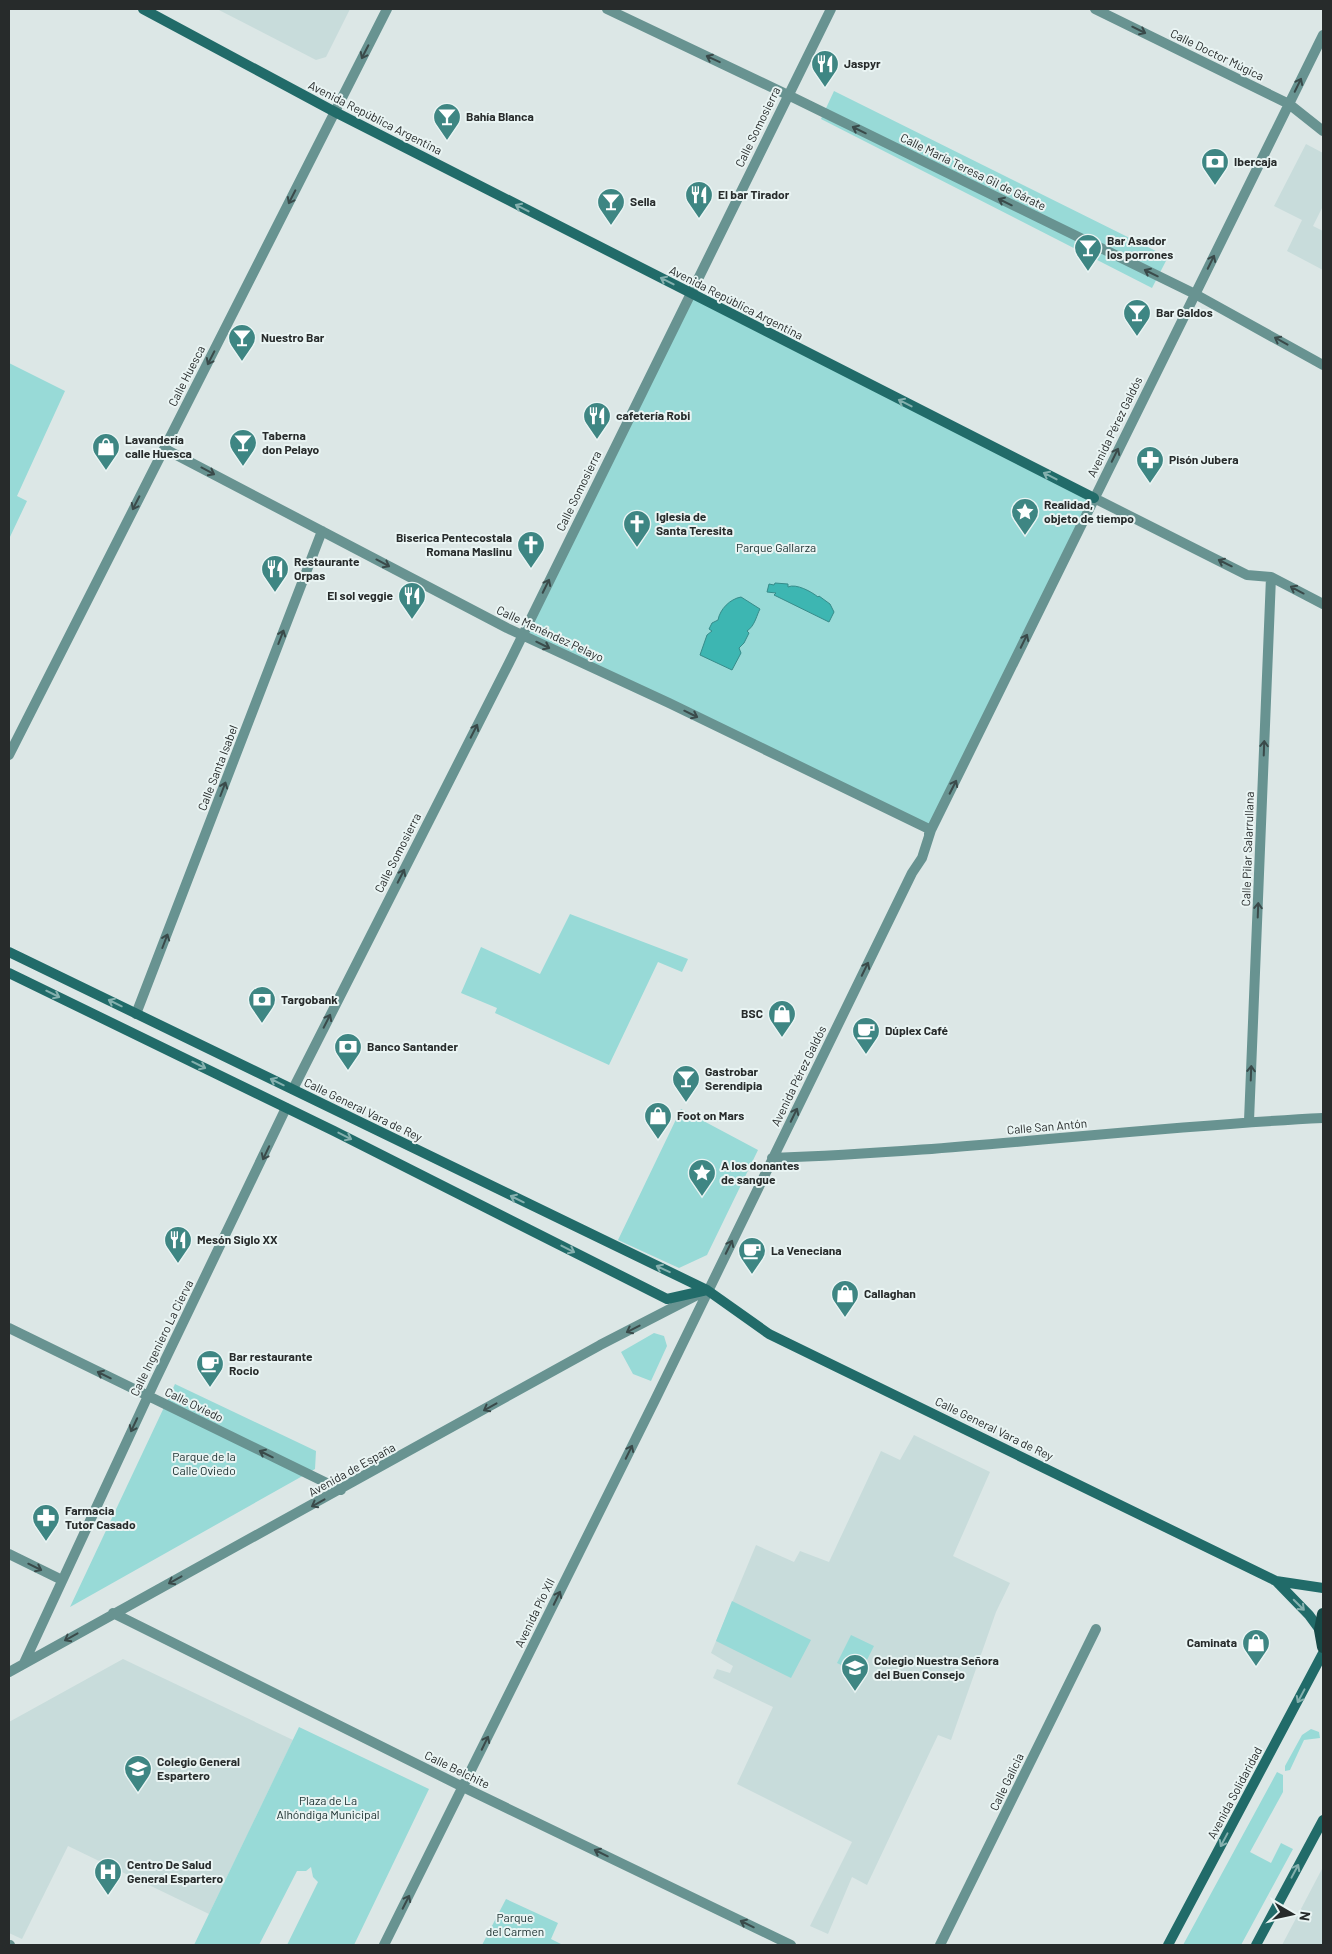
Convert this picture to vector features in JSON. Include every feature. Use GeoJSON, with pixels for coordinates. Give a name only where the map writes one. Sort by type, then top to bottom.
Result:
{"type":"FeatureCollection","features":[{"type":"Feature","properties":{"kind":"main road","name":"Avenida República Argentina"},"geometry":{"type":"LineString","coordinates":[[143,9],[335,112],[1094,498]]}},
{"type":"Feature","properties":{"kind":"main road","name":"Calle General Vara de Rey"},"geometry":{"type":"LineString","coordinates":[[9,952],[707,1290],[769,1334],[1276,1581],[1323,1588]]}},
{"type":"Feature","properties":{"kind":"main road"},"geometry":{"type":"LineString","coordinates":[[9,973],[286,1108],[667,1299],[707,1290]]}},
{"type":"Feature","properties":{"kind":"main road","name":"Calle General Vara de Rey"},"geometry":{"type":"LineString","coordinates":[[1276,1581],[1309,1614],[1320,1630]]}},
{"type":"Feature","properties":{"kind":"main road"},"geometry":{"type":"LineString","coordinates":[[1323,1614],[1320,1630],[1323,1647]]}},
{"type":"Feature","properties":{"kind":"main road","name":"Avenida Solidaridad"},"geometry":{"type":"LineString","coordinates":[[1168,1945],[1323,1653]]}},
{"type":"Feature","properties":{"kind":"main road"},"geometry":{"type":"LineString","coordinates":[[1256,1945],[1323,1820]]}},
{"type":"Feature","properties":{"kind":"street","name":"Calle Huesca"},"geometry":{"type":"LineString","coordinates":[[9,755],[387,9]]}},
{"type":"Feature","properties":{"kind":"street","name":"Calle María Teresa Gil de Gárate"},"geometry":{"type":"LineString","coordinates":[[607,9],[788,95],[1195,294],[1323,365]]}},
{"type":"Feature","properties":{"kind":"street","name":"Calle Somosierra"},"geometry":{"type":"LineString","coordinates":[[292,1089],[522,635],[831,9]]}},
{"type":"Feature","properties":{"kind":"street","name":"Calle Doctor Múgica"},"geometry":{"type":"LineString","coordinates":[[1095,9],[1289,104],[1323,131]]}},
{"type":"Feature","properties":{"kind":"street","name":"Avenida Pérez Galdós"},"geometry":{"type":"LineString","coordinates":[[707,1290],[912,872],[916,855],[931,830],[1323,35]]}},
{"type":"Feature","properties":{"kind":"street","name":"Calle Menéndez Pelayo"},"geometry":{"type":"LineString","coordinates":[[165,448],[522,635],[931,830]]}},
{"type":"Feature","properties":{"kind":"street","name":"Avenida República Argentina"},"geometry":{"type":"LineString","coordinates":[[1094,498],[1247,575],[1271,577],[1323,604]]}},
{"type":"Feature","properties":{"kind":"street","name":"Calle Santa Isabel"},"geometry":{"type":"LineString","coordinates":[[136,1014],[322,531]]}},
{"type":"Feature","properties":{"kind":"street","name":"Calle Pilar Salarrullana"},"geometry":{"type":"LineString","coordinates":[[1249,1121],[1271,577]]}},
{"type":"Feature","properties":{"kind":"street","name":"Calle Ingeniero La Cierva"},"geometry":{"type":"LineString","coordinates":[[24,1663],[148,1396],[286,1108]]}},
{"type":"Feature","properties":{"kind":"street","name":"Calle San Antón"},"geometry":{"type":"LineString","coordinates":[[772,1158],[849,1156],[981,1146],[1249,1121],[1323,1118]]}},
{"type":"Feature","properties":{"kind":"street","name":"Avenida de España"},"geometry":{"type":"LineString","coordinates":[[9,1672],[600,1345],[707,1290]]}},
{"type":"Feature","properties":{"kind":"street","name":"Avenida Pío XII"},"geometry":{"type":"LineString","coordinates":[[384,1945],[707,1290]]}},
{"type":"Feature","properties":{"kind":"street","name":"Calle Oviedo"},"geometry":{"type":"LineString","coordinates":[[9,1328],[341,1490]]}},
{"type":"Feature","properties":{"kind":"street"},"geometry":{"type":"LineString","coordinates":[[9,1554],[62,1580]]}},
{"type":"Feature","properties":{"kind":"street","name":"Calle Belchite"},"geometry":{"type":"LineString","coordinates":[[114,1613],[463,1787],[791,1945]]}},
{"type":"Feature","properties":{"kind":"street","name":"Calle Galicia"},"geometry":{"type":"LineString","coordinates":[[940,1945],[1096,1629]]}},
{"type":"Feature","properties":{"kind":"shaded area"},"geometry":{"type":"Polygon","coordinates":[[[217,9],[350,9],[326,57],[316,60],[217,9]]]}},
{"type":"Feature","properties":{"kind":"shaded area"},"geometry":{"type":"Polygon","coordinates":[[[1306,144],[1323,153],[1323,206],[1313,226],[1323,231],[1323,270],[1287,251],[1302,220],[1274,206],[1306,144]]]}},
{"type":"Feature","properties":{"kind":"shaded area"},"geometry":{"type":"Polygon","coordinates":[[[775,583],[788,584],[788,587],[799,587],[819,596],[830,604],[834,612],[829,622],[774,595],[776,593],[767,592],[769,584],[774,585],[775,583]]]}},
{"type":"Feature","properties":{"kind":"shaded area"},"geometry":{"type":"Polygon","coordinates":[[[741,597],[760,609],[754,623],[747,631],[749,633],[744,643],[739,648],[741,653],[732,670],[700,655],[707,635],[712,631],[709,629],[712,623],[718,620],[726,605],[741,597]]]}},
{"type":"Feature","properties":{"kind":"shaded area","name":"Colegio Nuestra Señora del Buen Consejo"},"geometry":{"type":"Polygon","coordinates":[[[914,1435],[990,1472],[953,1556],[1010,1583],[996,1612],[951,1740],[938,1735],[867,1885],[852,1877],[828,1934],[810,1926],[852,1842],[737,1784],[773,1707],[713,1678],[717,1669],[730,1673],[733,1666],[711,1653],[756,1545],[794,1562],[800,1551],[829,1562],[881,1451],[900,1460],[914,1435]]]}},
{"type":"Feature","properties":{"kind":"shaded area","name":"Colegio General Espartero"},"geometry":{"type":"Polygon","coordinates":[[[123,1659],[293,1740],[209,1914],[68,1846],[22,1939],[9,1933],[9,1722],[123,1659]]]}},
{"type":"Feature","properties":{"kind":"shaded area"},"geometry":{"type":"Polygon","coordinates":[[[1323,1867],[1323,1945],[1282,1945],[1323,1867]]]}},
{"type":"Feature","properties":{"kind":"green space"},"geometry":{"type":"Polygon","coordinates":[[[834,91],[1168,257],[1152,288],[821,119],[834,91]]]}},
{"type":"Feature","properties":{"kind":"green space","name":"Parque Gallarza"},"geometry":{"type":"Polygon","coordinates":[[[689,293],[1094,498],[931,830],[522,635],[689,293]]]}},
{"type":"Feature","properties":{"kind":"green space"},"geometry":{"type":"Polygon","coordinates":[[[9,363],[65,391],[17,496],[27,501],[9,539],[9,363]]]}},
{"type":"Feature","properties":{"kind":"green space"},"geometry":{"type":"Polygon","coordinates":[[[570,914],[688,959],[682,972],[658,962],[609,1065],[495,1013],[497,1008],[461,993],[481,947],[540,974],[570,914]]]}},
{"type":"Feature","properties":{"kind":"green space"},"geometry":{"type":"Polygon","coordinates":[[[681,1109],[758,1150],[707,1255],[679,1268],[618,1240],[681,1109]]]}},
{"type":"Feature","properties":{"kind":"green space"},"geometry":{"type":"Polygon","coordinates":[[[654,1333],[664,1336],[667,1346],[651,1381],[633,1374],[621,1352],[654,1333]]]}},
{"type":"Feature","properties":{"kind":"green space","name":"Parque de la Calle Oviedo"},"geometry":{"type":"Polygon","coordinates":[[[175,1384],[316,1451],[315,1469],[70,1607],[175,1384]]]}},
{"type":"Feature","properties":{"kind":"green space"},"geometry":{"type":"Polygon","coordinates":[[[732,1601],[811,1640],[791,1678],[716,1641],[732,1601]]]}},
{"type":"Feature","properties":{"kind":"green space"},"geometry":{"type":"Polygon","coordinates":[[[851,1635],[874,1646],[860,1674],[837,1663],[851,1635]]]}},
{"type":"Feature","properties":{"kind":"green space","name":"Plaza de La Alhóndiga Municipal"},"geometry":{"type":"Polygon","coordinates":[[[299,1727],[429,1789],[354,1945],[287,1945],[318,1882],[313,1877],[311,1867],[306,1871],[297,1871],[259,1945],[194,1945],[299,1727]]]}},
{"type":"Feature","properties":{"kind":"green space"},"geometry":{"type":"Polygon","coordinates":[[[1311,1729],[1319,1732],[1320,1738],[1304,1740],[1290,1770],[1285,1771],[1285,1766],[1302,1735],[1311,1729]]]}},
{"type":"Feature","properties":{"kind":"green space"},"geometry":{"type":"Polygon","coordinates":[[[1277,1772],[1283,1775],[1283,1792],[1250,1852],[1271,1863],[1281,1843],[1293,1849],[1241,1945],[1183,1945],[1277,1772]]]}},
{"type":"Feature","properties":{"kind":"green space","name":"Parque del Carmen"},"geometry":{"type":"Polygon","coordinates":[[[506,1899],[558,1923],[551,1939],[563,1945],[482,1945],[506,1899]]]}},
{"type":"Feature","properties":{"kind":"place","name":"Jaspyr"},"geometry":{"type":"Point","coordinates":[825,88]}},
{"type":"Feature","properties":{"kind":"place","name":"Bahía Blanca"},"geometry":{"type":"Point","coordinates":[447,141]}},
{"type":"Feature","properties":{"kind":"place","name":"Ibercaja"},"geometry":{"type":"Point","coordinates":[1215,186]}},
{"type":"Feature","properties":{"kind":"place","name":"El bar Tirador"},"geometry":{"type":"Point","coordinates":[699,219]}},
{"type":"Feature","properties":{"kind":"place","name":"Sella"},"geometry":{"type":"Point","coordinates":[611,226]}},
{"type":"Feature","properties":{"kind":"place","name":"Bar Asador los porrones"},"geometry":{"type":"Point","coordinates":[1088,272]}},
{"type":"Feature","properties":{"kind":"place","name":"Bar Galdos"},"geometry":{"type":"Point","coordinates":[1137,337]}},
{"type":"Feature","properties":{"kind":"place","name":"Nuestro Bar"},"geometry":{"type":"Point","coordinates":[242,362]}},
{"type":"Feature","properties":{"kind":"place","name":"cafetería Robi"},"geometry":{"type":"Point","coordinates":[597,440]}},
{"type":"Feature","properties":{"kind":"place","name":"Taberna don Pelayo"},"geometry":{"type":"Point","coordinates":[243,467]}},
{"type":"Feature","properties":{"kind":"place","name":"Lavandería calle Huesca"},"geometry":{"type":"Point","coordinates":[106,471]}},
{"type":"Feature","properties":{"kind":"place","name":"Pisón Jubera"},"geometry":{"type":"Point","coordinates":[1150,484]}},
{"type":"Feature","properties":{"kind":"place","name":"Realidad, objeto de tiempo"},"geometry":{"type":"Point","coordinates":[1025,536]}},
{"type":"Feature","properties":{"kind":"place","name":"Iglesia de Santa Teresita"},"geometry":{"type":"Point","coordinates":[637,548]}},
{"type":"Feature","properties":{"kind":"place","name":"Biserica Pentecostala Romana Maslinu"},"geometry":{"type":"Point","coordinates":[531,569]}},
{"type":"Feature","properties":{"kind":"place","name":"Restaurante Orpas"},"geometry":{"type":"Point","coordinates":[275,593]}},
{"type":"Feature","properties":{"kind":"place","name":"El sol veggie"},"geometry":{"type":"Point","coordinates":[412,620]}},
{"type":"Feature","properties":{"kind":"place","name":"Targobank"},"geometry":{"type":"Point","coordinates":[262,1024]}},
{"type":"Feature","properties":{"kind":"place","name":"BSC"},"geometry":{"type":"Point","coordinates":[782,1038]}},
{"type":"Feature","properties":{"kind":"place","name":"Dúplex Café"},"geometry":{"type":"Point","coordinates":[866,1055]}},
{"type":"Feature","properties":{"kind":"place","name":"Banco Santander"},"geometry":{"type":"Point","coordinates":[348,1071]}},
{"type":"Feature","properties":{"kind":"place","name":"Gastrobar Serendipia"},"geometry":{"type":"Point","coordinates":[686,1103]}},
{"type":"Feature","properties":{"kind":"place","name":"Foot on Mars"},"geometry":{"type":"Point","coordinates":[658,1140]}},
{"type":"Feature","properties":{"kind":"place","name":"A los donantes de sangue"},"geometry":{"type":"Point","coordinates":[702,1197]}},
{"type":"Feature","properties":{"kind":"place","name":"Mesón Siglo XX"},"geometry":{"type":"Point","coordinates":[178,1264]}},
{"type":"Feature","properties":{"kind":"place","name":"La Veneciana"},"geometry":{"type":"Point","coordinates":[752,1275]}},
{"type":"Feature","properties":{"kind":"place","name":"Callaghan"},"geometry":{"type":"Point","coordinates":[845,1318]}},
{"type":"Feature","properties":{"kind":"place","name":"Bar restaurante Rocio"},"geometry":{"type":"Point","coordinates":[210,1388]}},
{"type":"Feature","properties":{"kind":"place","name":"Farmacia Tutor Casado"},"geometry":{"type":"Point","coordinates":[46,1542]}},
{"type":"Feature","properties":{"kind":"place","name":"Caminata"},"geometry":{"type":"Point","coordinates":[1256,1667]}},
{"type":"Feature","properties":{"kind":"place","name":"Colegio Nuestra Señora del Buen Consejo"},"geometry":{"type":"Point","coordinates":[855,1692]}},
{"type":"Feature","properties":{"kind":"place","name":"Colegio General Espartero"},"geometry":{"type":"Point","coordinates":[138,1793]}},
{"type":"Feature","properties":{"kind":"place","name":"Centro De Salud General Espartero"},"geometry":{"type":"Point","coordinates":[108,1896]}}]}
